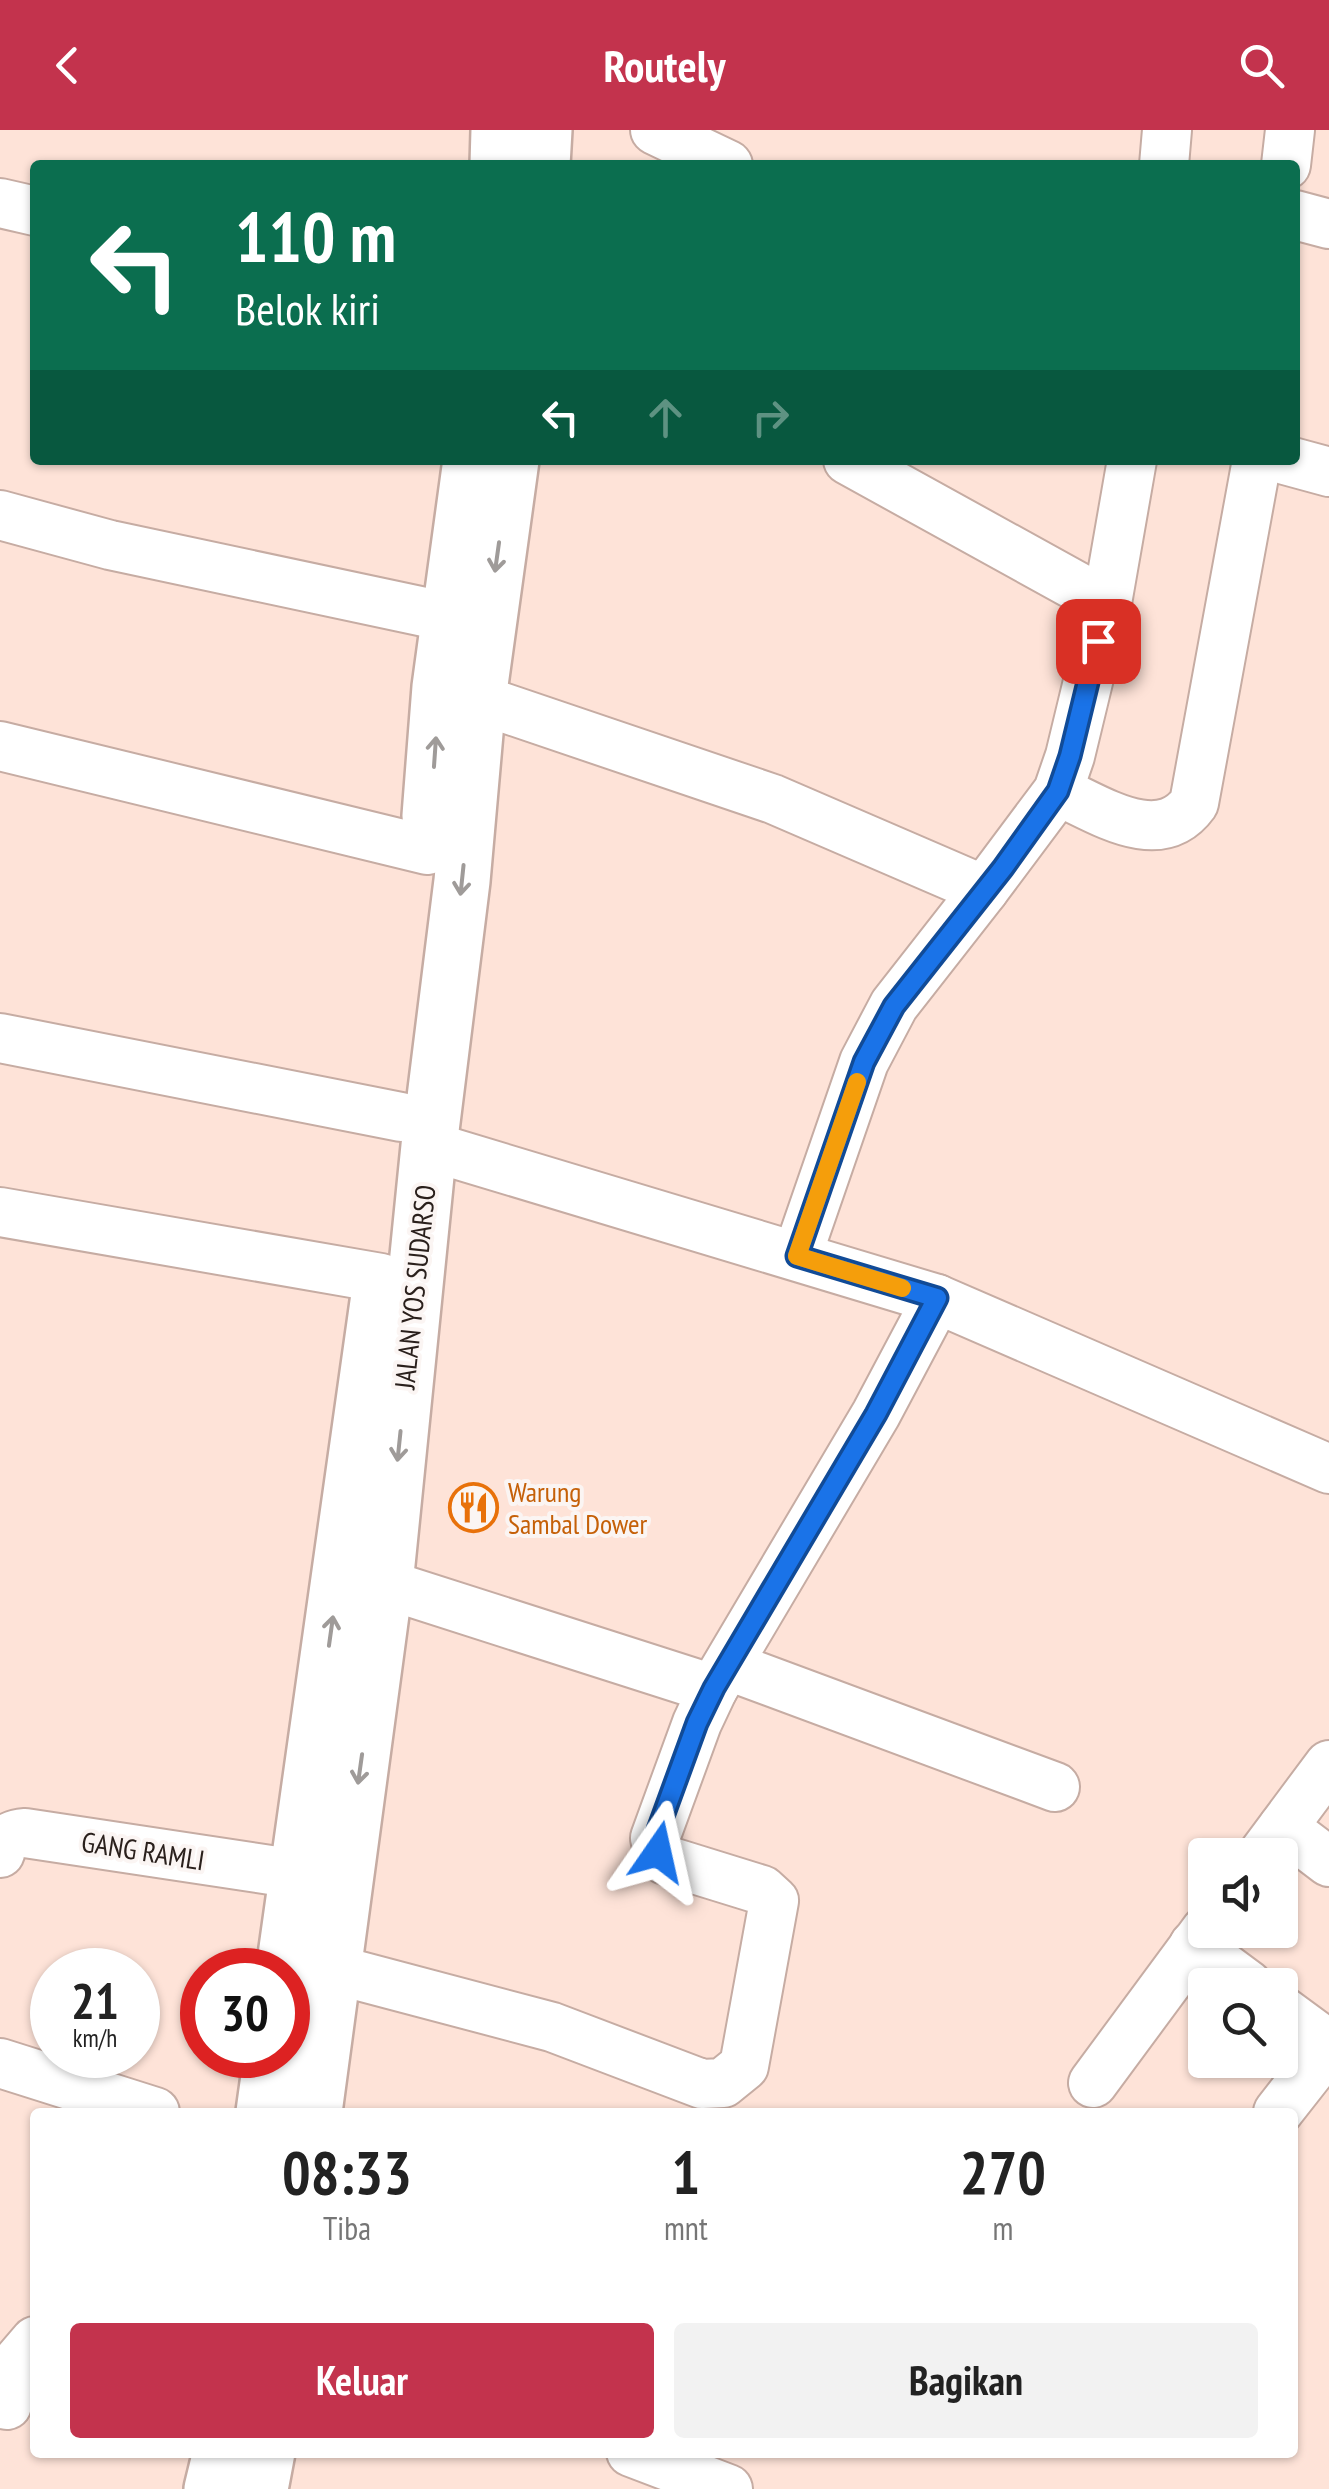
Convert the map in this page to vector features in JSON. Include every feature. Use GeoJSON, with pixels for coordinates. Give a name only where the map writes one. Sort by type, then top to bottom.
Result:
{"type":"FeatureCollection","features":[{"type":"Feature","properties":{"kind":"highway"},"geometry":{"type":"LineString","coordinates":[[498,160],[499,130]]}},
{"type":"Feature","properties":{"kind":"highway"},"geometry":{"type":"LineString","coordinates":[[542,160],[544,130]]}},
{"type":"Feature","properties":{"kind":"highway","name":"JALAN YOS SUDARSO"},"geometry":{"type":"LineString","coordinates":[[310,1959],[386,1584],[415,1131],[427,850],[448,617],[471,465]]}},
{"type":"Feature","properties":{"kind":"highway","name":"JALAN YOS SUDARSO"},"geometry":{"type":"LineString","coordinates":[[306,1948],[297,1874],[381,1278],[415,1131],[462,881],[478,698],[509,465]]}},
{"type":"Feature","properties":{"kind":"highway","name":"JALAN YOS SUDARSO"},"geometry":{"type":"LineString","coordinates":[[310,2017],[314,2108]]}},
{"type":"Feature","properties":{"kind":"highway"},"geometry":{"type":"LineString","coordinates":[[265,2108],[269,2078]]}},
{"type":"Feature","properties":{"kind":"highway"},"geometry":{"type":"LineString","coordinates":[[212,2489],[220,2458]]}},
{"type":"Feature","properties":{"kind":"highway"},"geometry":{"type":"LineString","coordinates":[[260,2489],[266,2458]]}},
{"type":"Feature","properties":{"kind":"street"},"geometry":{"type":"LineString","coordinates":[[655,130],[718,160]]}},
{"type":"Feature","properties":{"kind":"street"},"geometry":{"type":"LineString","coordinates":[[1164,160],[1167,130]]}},
{"type":"Feature","properties":{"kind":"street"},"geometry":{"type":"LineString","coordinates":[[1287,160],[1290,130]]}},
{"type":"Feature","properties":{"kind":"street"},"geometry":{"type":"LineString","coordinates":[[0,203],[30,210]]}},
{"type":"Feature","properties":{"kind":"street"},"geometry":{"type":"LineString","coordinates":[[1300,217],[1329,224]]}},
{"type":"Feature","properties":{"kind":"street"},"geometry":{"type":"LineString","coordinates":[[1300,464],[1329,472]]}},
{"type":"Feature","properties":{"kind":"street"},"geometry":{"type":"LineString","coordinates":[[857,465],[1107,603]]}},
{"type":"Feature","properties":{"kind":"street"},"geometry":{"type":"LineString","coordinates":[[797,1256],[864,1062],[894,1006],[1058,791],[1107,603],[1132,465]]}},
{"type":"Feature","properties":{"kind":"street"},"geometry":{"type":"LineString","coordinates":[[1058,791],[1139,826],[1163,826],[1183,818],[1194,803],[1255,465]]}},
{"type":"Feature","properties":{"kind":"street"},"geometry":{"type":"LineString","coordinates":[[0,515],[110,544],[448,617]]}},
{"type":"Feature","properties":{"kind":"street"},"geometry":{"type":"LineString","coordinates":[[478,698],[773,799],[984,890]]}},
{"type":"Feature","properties":{"kind":"street"},"geometry":{"type":"LineString","coordinates":[[0,746],[427,850]]}},
{"type":"Feature","properties":{"kind":"street"},"geometry":{"type":"LineString","coordinates":[[0,1038],[415,1131],[937,1298],[1329,1468]]}},
{"type":"Feature","properties":{"kind":"street"},"geometry":{"type":"LineString","coordinates":[[0,1212],[381,1278]]}},
{"type":"Feature","properties":{"kind":"street"},"geometry":{"type":"LineString","coordinates":[[310,1969],[552,2027],[702,2084],[723,2083],[744,2066],[774,1901],[762,1890],[665,1860],[658,1852],[655,1838],[697,1723],[876,1414],[937,1298]]}},
{"type":"Feature","properties":{"kind":"street"},"geometry":{"type":"LineString","coordinates":[[386,1584],[721,1678],[1055,1787]]}},
{"type":"Feature","properties":{"kind":"street"},"geometry":{"type":"LineString","coordinates":[[1274,1838],[1329,1765]]}},
{"type":"Feature","properties":{"kind":"street","name":"GANG RAMLI"},"geometry":{"type":"LineString","coordinates":[[0,1853],[5,1840],[24,1833],[297,1874]]}},
{"type":"Feature","properties":{"kind":"street"},"geometry":{"type":"LineString","coordinates":[[1298,1851],[1329,1862]]}},
{"type":"Feature","properties":{"kind":"street"},"geometry":{"type":"LineString","coordinates":[[1093,2084],[1193,1948]]}},
{"type":"Feature","properties":{"kind":"street"},"geometry":{"type":"LineString","coordinates":[[1210,1948],[1231,1968]]}},
{"type":"Feature","properties":{"kind":"street"},"geometry":{"type":"LineString","coordinates":[[1281,2108],[1329,2046],[1298,2023]]}},
{"type":"Feature","properties":{"kind":"street"},"geometry":{"type":"LineString","coordinates":[[0,2063],[142,2108]]}},
{"type":"Feature","properties":{"kind":"street"},"geometry":{"type":"LineString","coordinates":[[7,2405],[18,2361],[30,2348]]}},
{"type":"Feature","properties":{"kind":"street"},"geometry":{"type":"LineString","coordinates":[[647,2458],[728,2489]]}},
{"type":"Feature","properties":{"kind":"slow traffic"},"geometry":{"type":"LineString","coordinates":[[857,1082],[797,1256],[902,1288]]}},
{"type":"Feature","properties":{"kind":"place","name":"Warung Sambal Dower"},"geometry":{"type":"Point","coordinates":[473,1508]}},
{"type":"Feature","properties":{"kind":"route"},"geometry":{"type":"LineString","coordinates":[[658,1852],[655,1838],[697,1723],[714,1688],[876,1414],[937,1298],[797,1256],[864,1062],[894,1006],[1058,791],[1098,641]]}}]}
